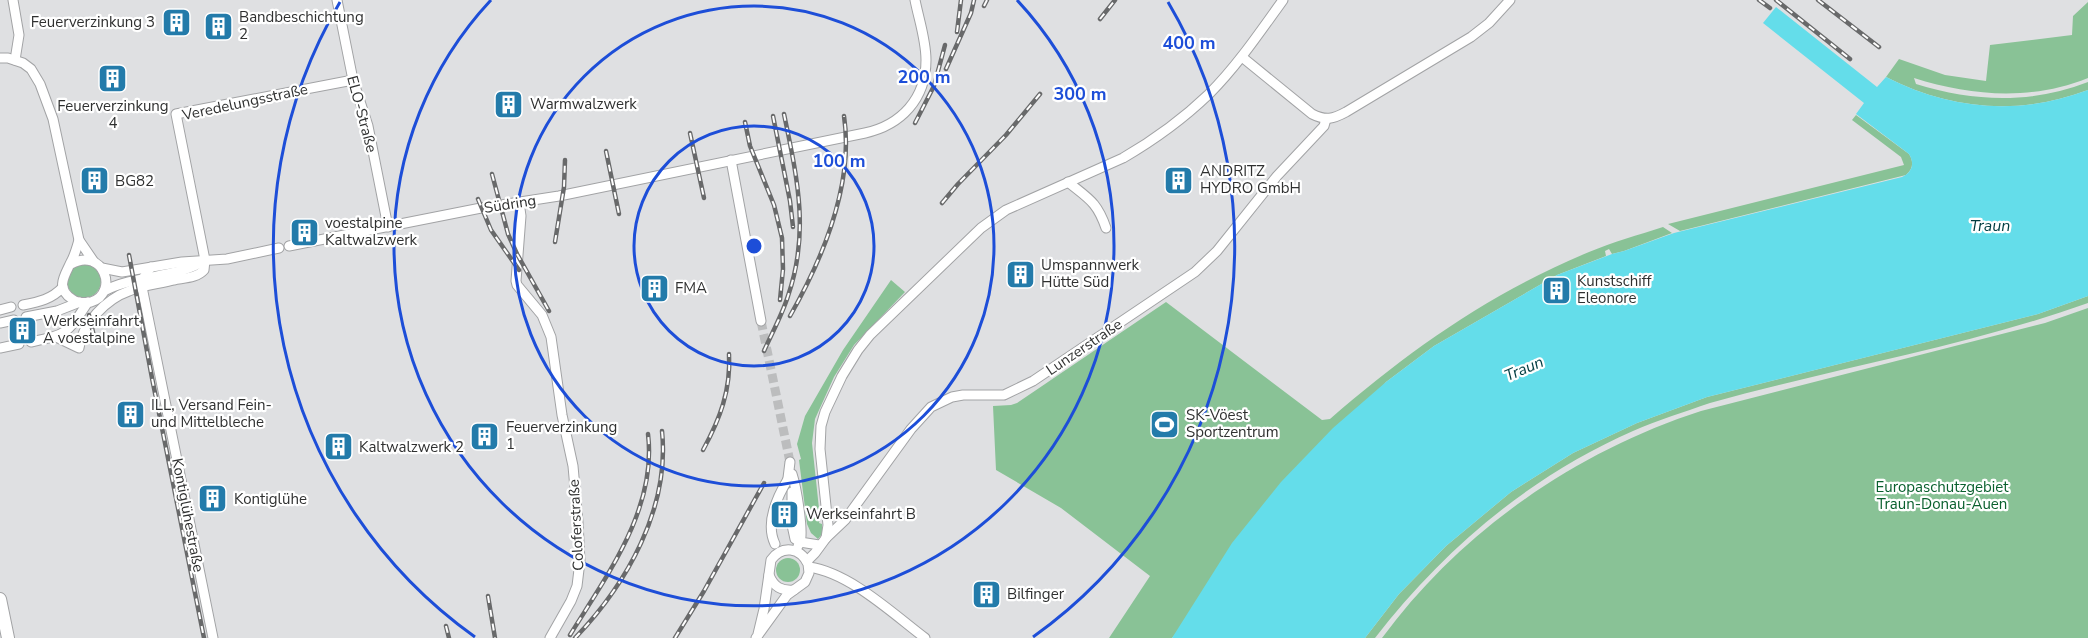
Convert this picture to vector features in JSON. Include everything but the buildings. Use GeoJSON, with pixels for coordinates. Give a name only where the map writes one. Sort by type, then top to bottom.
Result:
{"type":"FeatureCollection","features":[{"type":"Feature","properties":{"kind":"street"},"geometry":{"type":"LineString","coordinates":[[13,0],[19,35],[15,60]]}},
{"type":"Feature","properties":{"kind":"street","name":"ELO-Straße"},"geometry":{"type":"LineString","coordinates":[[337,0],[352,80],[368,126],[388,227]]}},
{"type":"Feature","properties":{"kind":"street","name":"Südring"},"geometry":{"type":"LineString","coordinates":[[98,265],[122,272],[182,261],[227,259],[871,132],[900,118],[912,103],[924,75],[925,47],[915,0]]}},
{"type":"Feature","properties":{"kind":"street"},"geometry":{"type":"LineString","coordinates":[[805,557],[814,562],[828,525],[820,449],[821,426],[832,396],[858,350],[870,336],[981,228],[1006,210],[1123,158],[1166,130],[1210,93],[1242,57],[1283,0]]}},
{"type":"Feature","properties":{"kind":"street","name":"Lunzerstraße"},"geometry":{"type":"LineString","coordinates":[[774,556],[782,551],[805,557],[820,546],[845,520],[911,429],[931,407],[952,398],[974,395],[995,396],[1015,391],[1204,265],[1289,162],[1324,126],[1326,119],[1346,112],[1471,37],[1489,23],[1510,0]]}},
{"type":"Feature","properties":{"kind":"street"},"geometry":{"type":"LineString","coordinates":[[1242,57],[1312,114],[1326,119]]}},
{"type":"Feature","properties":{"kind":"street"},"geometry":{"type":"LineString","coordinates":[[0,58],[15,60],[31,69],[40,84],[47,100],[58,142],[79,240],[106,278],[104,291]]}},
{"type":"Feature","properties":{"kind":"street","name":"Veredelungsstraße"},"geometry":{"type":"LineString","coordinates":[[205,260],[176,114],[352,80]]}},
{"type":"Feature","properties":{"kind":"street"},"geometry":{"type":"LineString","coordinates":[[731,160],[761,321]]}},
{"type":"Feature","properties":{"kind":"street"},"geometry":{"type":"LineString","coordinates":[[1068,182],[1100,210],[1106,228]]}},
{"type":"Feature","properties":{"kind":"street","name":"Coloferstraße"},"geometry":{"type":"LineString","coordinates":[[519,202],[521,216],[516,281],[542,315],[551,337],[562,415],[573,466],[578,522],[580,561],[576,586],[571,601],[550,638]]}},
{"type":"Feature","properties":{"kind":"street"},"geometry":{"type":"LineString","coordinates":[[79,240],[71,264],[63,275],[63,287],[72,299],[87,302],[101,309]]}},
{"type":"Feature","properties":{"kind":"street"},"geometry":{"type":"LineString","coordinates":[[71,264],[82,260],[98,265]]}},
{"type":"Feature","properties":{"kind":"street"},"geometry":{"type":"LineString","coordinates":[[26,318],[87,302],[116,285],[201,274],[205,260]]}},
{"type":"Feature","properties":{"kind":"street"},"geometry":{"type":"LineString","coordinates":[[56,337],[79,348],[84,332],[101,309],[143,282],[151,267]]}},
{"type":"Feature","properties":{"kind":"street","name":"Kontiglühestraße"},"geometry":{"type":"LineString","coordinates":[[143,282],[213,638]]}},
{"type":"Feature","properties":{"kind":"street"},"geometry":{"type":"LineString","coordinates":[[23,305],[48,299],[56,295],[63,287]]}},
{"type":"Feature","properties":{"kind":"street"},"geometry":{"type":"LineString","coordinates":[[31,342],[64,334],[73,325],[87,302]]}},
{"type":"Feature","properties":{"kind":"street"},"geometry":{"type":"LineString","coordinates":[[0,310],[11,307]]}},
{"type":"Feature","properties":{"kind":"street"},"geometry":{"type":"LineString","coordinates":[[0,323],[14,320]]}},
{"type":"Feature","properties":{"kind":"street"},"geometry":{"type":"LineString","coordinates":[[73,325],[84,332]]}},
{"type":"Feature","properties":{"kind":"street"},"geometry":{"type":"LineString","coordinates":[[0,348],[19,344]]}},
{"type":"Feature","properties":{"kind":"street"},"geometry":{"type":"LineString","coordinates":[[757,636],[764,609],[769,565],[774,556],[778,521],[790,476]]}},
{"type":"Feature","properties":{"kind":"street"},"geometry":{"type":"LineString","coordinates":[[790,476],[795,539],[805,557],[846,579],[926,638]]}},
{"type":"Feature","properties":{"kind":"street"},"geometry":{"type":"LineString","coordinates":[[775,544],[771,534],[775,506],[790,476]]}},
{"type":"Feature","properties":{"kind":"street"},"geometry":{"type":"LineString","coordinates":[[790,476],[797,489],[808,579]]}},
{"type":"Feature","properties":{"kind":"street"},"geometry":{"type":"LineString","coordinates":[[757,636],[780,603],[794,590],[808,579],[835,574]]}},
{"type":"Feature","properties":{"kind":"street"},"geometry":{"type":"LineString","coordinates":[[769,575],[771,581],[781,589],[794,590]]}},
{"type":"Feature","properties":{"kind":"street"},"geometry":{"type":"LineString","coordinates":[[0,599],[8,638]]}},
{"type":"Feature","properties":{"kind":"green space"},"geometry":{"type":"Polygon","coordinates":[[[2088,2],[2088,78],[2045,90],[2001,93],[1957,89],[1914,78],[1916,84],[1981,97],[2024,97],[2045,94],[2088,82],[2088,90],[2036,104],[1986,106],[1935,97],[1886,77],[1899,59],[1945,75],[1986,81],[1990,45],[2072,35],[2073,16],[2088,2]]]}},
{"type":"Feature","properties":{"kind":"green space"},"geometry":{"type":"Polygon","coordinates":[[[1856,115],[1909,154],[1912,165],[1906,175],[1680,231],[1668,224],[1904,165],[1901,157],[1852,120],[1856,115]]]}},
{"type":"Feature","properties":{"kind":"green space","name":"SK-Vöest Sportzentrum"},"geometry":{"type":"Polygon","coordinates":[[[1663,227],[1672,233],[1624,251],[1612,254],[1609,249],[1605,251],[1606,256],[1557,275],[1434,346],[1386,382],[1172,638],[1109,638],[1150,576],[1061,508],[996,470],[993,406],[1017,403],[1166,302],[1322,420],[1330,419],[1421,346],[1485,304],[1589,252],[1663,227]]]}},
{"type":"Feature","properties":{"kind":"green space"},"geometry":{"type":"Polygon","coordinates":[[[84,264],[96,269],[101,281],[96,293],[84,298],[72,293],[67,281],[72,269],[84,264]]]}},
{"type":"Feature","properties":{"kind":"green space"},"geometry":{"type":"Polygon","coordinates":[[[891,280],[905,292],[854,345],[834,377],[815,419],[812,443],[819,523],[822,524],[822,534],[818,539],[811,533],[807,524],[799,460],[801,459],[797,444],[805,416],[843,350],[891,280]]]}},
{"type":"Feature","properties":{"kind":"green space"},"geometry":{"type":"Polygon","coordinates":[[[2088,296],[2088,303],[1995,332],[1757,390],[1710,403],[1633,431],[1559,470],[1491,518],[1430,575],[1375,638],[1365,638],[1399,594],[1446,546],[1511,492],[1573,453],[1637,423],[1707,397],[2038,314],[2088,296]]]}},
{"type":"Feature","properties":{"kind":"green space","name":"Europaschutzgebiet Traun-Donau-Auen"},"geometry":{"type":"Polygon","coordinates":[[[2088,308],[2088,638],[1382,638],[1413,599],[1447,563],[1484,530],[1524,500],[1609,449],[1654,428],[1701,411],[2045,323],[2088,308]]]}},
{"type":"Feature","properties":{"kind":"green space"},"geometry":{"type":"Polygon","coordinates":[[[788,558],[797,561],[800,570],[797,579],[788,582],[779,579],[776,570],[779,561],[788,558]]]}},
{"type":"Feature","properties":{"kind":"water","name":"Traun"},"geometry":{"type":"Polygon","coordinates":[[[1776,7],[1877,87],[1886,77],[1935,97],[1985,106],[2036,104],[2088,90],[2088,296],[2038,314],[1707,397],[1637,423],[1573,453],[1511,492],[1446,546],[1399,594],[1365,638],[1172,638],[1232,543],[1281,482],[1333,428],[1386,382],[1434,346],[1557,275],[1612,254],[1674,233],[1902,177],[1908,173],[1912,167],[1909,154],[1856,114],[1864,103],[1763,23],[1776,7]]]}},
{"type":"Feature","properties":{"kind":"tunnel"},"geometry":{"type":"LineString","coordinates":[[761,321],[790,462]]}},
{"type":"Feature","properties":{"kind":"tunnel"},"geometry":{"type":"LineString","coordinates":[[778,524],[779,519]]}},
{"type":"Feature","properties":{"kind":"railway"},"geometry":{"type":"LineString","coordinates":[[957,32],[961,0]]}},
{"type":"Feature","properties":{"kind":"railway"},"geometry":{"type":"LineString","coordinates":[[946,69],[971,13],[974,0]]}},
{"type":"Feature","properties":{"kind":"railway"},"geometry":{"type":"LineString","coordinates":[[984,6],[987,0]]}},
{"type":"Feature","properties":{"kind":"railway"},"geometry":{"type":"LineString","coordinates":[[1100,19],[1115,0]]}},
{"type":"Feature","properties":{"kind":"railway"},"geometry":{"type":"LineString","coordinates":[[1759,0],[1770,8]]}},
{"type":"Feature","properties":{"kind":"railway"},"geometry":{"type":"LineString","coordinates":[[1776,0],[1850,59]]}},
{"type":"Feature","properties":{"kind":"railway"},"geometry":{"type":"LineString","coordinates":[[1818,0],[1879,47]]}},
{"type":"Feature","properties":{"kind":"railway"},"geometry":{"type":"LineString","coordinates":[[915,123],[934,86],[945,45]]}},
{"type":"Feature","properties":{"kind":"railway"},"geometry":{"type":"LineString","coordinates":[[942,203],[1006,135],[1040,94]]}},
{"type":"Feature","properties":{"kind":"railway"},"geometry":{"type":"LineString","coordinates":[[764,351],[780,317],[795,272],[800,227],[797,182],[784,114]]}},
{"type":"Feature","properties":{"kind":"railway"},"geometry":{"type":"LineString","coordinates":[[773,116],[793,227]]}},
{"type":"Feature","properties":{"kind":"railway"},"geometry":{"type":"LineString","coordinates":[[790,316],[814,270],[833,219],[844,167],[846,141],[844,116]]}},
{"type":"Feature","properties":{"kind":"railway"},"geometry":{"type":"LineString","coordinates":[[745,122],[750,146],[774,205],[782,238],[783,269],[780,300]]}},
{"type":"Feature","properties":{"kind":"railway"},"geometry":{"type":"LineString","coordinates":[[690,133],[704,198]]}},
{"type":"Feature","properties":{"kind":"railway"},"geometry":{"type":"LineString","coordinates":[[606,151],[619,214]]}},
{"type":"Feature","properties":{"kind":"railway"},"geometry":{"type":"LineString","coordinates":[[555,242],[564,187],[565,160]]}},
{"type":"Feature","properties":{"kind":"railway"},"geometry":{"type":"LineString","coordinates":[[492,174],[508,234],[549,311]]}},
{"type":"Feature","properties":{"kind":"railway"},"geometry":{"type":"LineString","coordinates":[[478,199],[491,230],[519,270]]}},
{"type":"Feature","properties":{"kind":"railway"},"geometry":{"type":"LineString","coordinates":[[129,255],[204,638]]}},
{"type":"Feature","properties":{"kind":"railway"},"geometry":{"type":"LineString","coordinates":[[89,315],[95,341]]}},
{"type":"Feature","properties":{"kind":"railway"},"geometry":{"type":"LineString","coordinates":[[703,450],[715,427],[723,404],[728,380],[729,354]]}},
{"type":"Feature","properties":{"kind":"railway"},"geometry":{"type":"LineString","coordinates":[[575,638],[612,594],[641,543],[652,516],[659,488],[663,460],[662,431]]}},
{"type":"Feature","properties":{"kind":"railway"},"geometry":{"type":"LineString","coordinates":[[570,635],[613,565],[637,515],[645,489],[649,462],[648,434]]}},
{"type":"Feature","properties":{"kind":"railway"},"geometry":{"type":"LineString","coordinates":[[675,638],[764,483]]}},
{"type":"Feature","properties":{"kind":"railway"},"geometry":{"type":"LineString","coordinates":[[488,596],[495,638]]}},
{"type":"Feature","properties":{"kind":"railway"},"geometry":{"type":"LineString","coordinates":[[446,626],[449,638]]}},
{"type":"Feature","properties":{"kind":"place","name":"Feuerverzinkung 3"},"geometry":{"type":"Point","coordinates":[176,22]}},
{"type":"Feature","properties":{"kind":"place","name":"Bandbeschichtung 2"},"geometry":{"type":"Point","coordinates":[218,26]}},
{"type":"Feature","properties":{"kind":"place","name":"Feuerverzinkung 4"},"geometry":{"type":"Point","coordinates":[113,79]}},
{"type":"Feature","properties":{"kind":"place","name":"Warmwalzwerk"},"geometry":{"type":"Point","coordinates":[509,104]}},
{"type":"Feature","properties":{"kind":"place","name":"ANDRITZ HYDRO GmbH"},"geometry":{"type":"Point","coordinates":[1179,180]}},
{"type":"Feature","properties":{"kind":"place","name":"BG82"},"geometry":{"type":"Point","coordinates":[94,181]}},
{"type":"Feature","properties":{"kind":"place","name":"voestalpine Kaltwalzwerk"},"geometry":{"type":"Point","coordinates":[304,232]}},
{"type":"Feature","properties":{"kind":"place","name":"Umspannwerk Hütte Süd"},"geometry":{"type":"Point","coordinates":[1020,274]}},
{"type":"Feature","properties":{"kind":"place","name":"FMA"},"geometry":{"type":"Point","coordinates":[654,288]}},
{"type":"Feature","properties":{"kind":"place","name":"Kunstschiff Eleonore"},"geometry":{"type":"Point","coordinates":[1556,290]}},
{"type":"Feature","properties":{"kind":"place","name":"Werkseinfahrt A voestalpine"},"geometry":{"type":"Point","coordinates":[22,330]}},
{"type":"Feature","properties":{"kind":"place","name":"ILL, Versand Fein- und Mittelbleche"},"geometry":{"type":"Point","coordinates":[130,414]}},
{"type":"Feature","properties":{"kind":"place","name":"SK-Vöest Sportzentrum"},"geometry":{"type":"Point","coordinates":[1165,424]}},
{"type":"Feature","properties":{"kind":"place","name":"Feuerverzinkung 1"},"geometry":{"type":"Point","coordinates":[485,436]}},
{"type":"Feature","properties":{"kind":"place","name":"Kaltwalzwerk 2"},"geometry":{"type":"Point","coordinates":[338,447]}},
{"type":"Feature","properties":{"kind":"place","name":"Kontiglühe"},"geometry":{"type":"Point","coordinates":[213,499]}},
{"type":"Feature","properties":{"kind":"place","name":"Werkseinfahrt B"},"geometry":{"type":"Point","coordinates":[785,514]}},
{"type":"Feature","properties":{"kind":"place","name":"Bilfinger"},"geometry":{"type":"Point","coordinates":[986,594]}}]}
